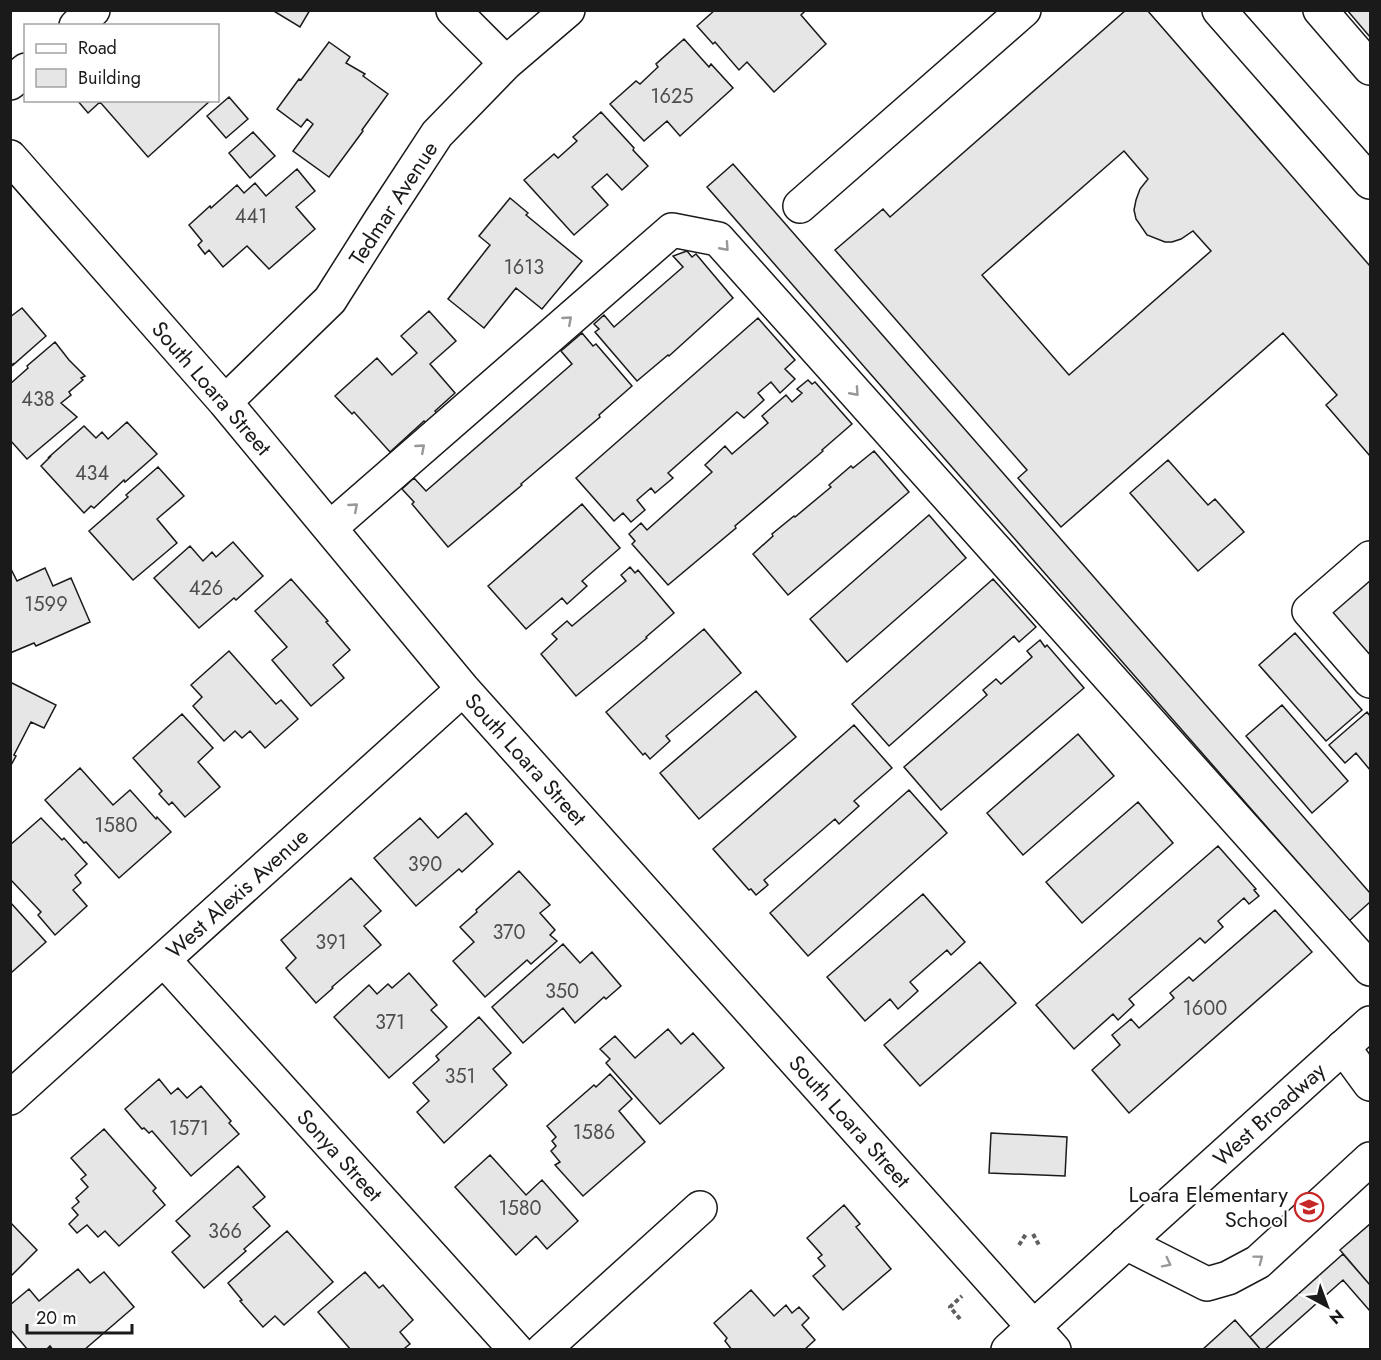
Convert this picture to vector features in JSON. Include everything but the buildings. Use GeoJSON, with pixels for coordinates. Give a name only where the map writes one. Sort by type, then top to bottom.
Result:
{"type":"FeatureCollection","features":[{"type":"Feature","properties":{"kind":"street"},"geometry":{"type":"LineString","coordinates":[[78,24],[93,10]]}},
{"type":"Feature","properties":{"kind":"street"},"geometry":{"type":"LineString","coordinates":[[453,10],[506,63]]}},
{"type":"Feature","properties":{"kind":"street","name":"Tedmar Avenue"},"geometry":{"type":"LineString","coordinates":[[225,402],[330,300],[437,134],[506,63],[568,10]]}},
{"type":"Feature","properties":{"kind":"street"},"geometry":{"type":"LineString","coordinates":[[800,206],[1024,10]]}},
{"type":"Feature","properties":{"kind":"street"},"geometry":{"type":"LineString","coordinates":[[1219,10],[1371,182]]}},
{"type":"Feature","properties":{"kind":"street"},"geometry":{"type":"LineString","coordinates":[[1320,10],[1371,68]]}},
{"type":"Feature","properties":{"kind":"street"},"geometry":{"type":"LineString","coordinates":[[10,83],[24,72]]}},
{"type":"Feature","properties":{"kind":"street","name":"South Loara Street"},"geometry":{"type":"LineString","coordinates":[[10,157],[225,402],[463,689],[1044,1338]]}},
{"type":"Feature","properties":{"kind":"street"},"geometry":{"type":"LineString","coordinates":[[330,528],[672,230],[718,238],[1371,969]]}},
{"type":"Feature","properties":{"kind":"street"},"geometry":{"type":"LineString","coordinates":[[1371,558],[1309,611],[1371,681]]}},
{"type":"Feature","properties":{"kind":"street","name":"West Alexis Avenue"},"geometry":{"type":"LineString","coordinates":[[10,1098],[463,689]]}},
{"type":"Feature","properties":{"kind":"street","name":"Sonya Street"},"geometry":{"type":"LineString","coordinates":[[164,960],[516,1350]]}},
{"type":"Feature","properties":{"kind":"street","name":"West Broadway"},"geometry":{"type":"LineString","coordinates":[[1008,1350],[1044,1338],[1126,1243],[1371,1023]]}},
{"type":"Feature","properties":{"kind":"street"},"geometry":{"type":"LineString","coordinates":[[1343,1047],[1371,1084]]}},
{"type":"Feature","properties":{"kind":"street"},"geometry":{"type":"LineString","coordinates":[[1126,1243],[1207,1284],[1228,1278],[1257,1262],[1371,1159]]}},
{"type":"Feature","properties":{"kind":"street"},"geometry":{"type":"LineString","coordinates":[[543,1350],[700,1208]]}},
{"type":"Feature","properties":{"kind":"path"},"geometry":{"type":"LineString","coordinates":[[1019,1245],[1026,1234]]}},
{"type":"Feature","properties":{"kind":"path"},"geometry":{"type":"LineString","coordinates":[[1033,1234],[1039,1245]]}},
{"type":"Feature","properties":{"kind":"path"},"geometry":{"type":"LineString","coordinates":[[960,1319],[950,1307],[964,1295]]}},
{"type":"Feature","properties":{"kind":"place","name":"Loara Elementary School"},"geometry":{"type":"Point","coordinates":[1309,1207]}}]}
